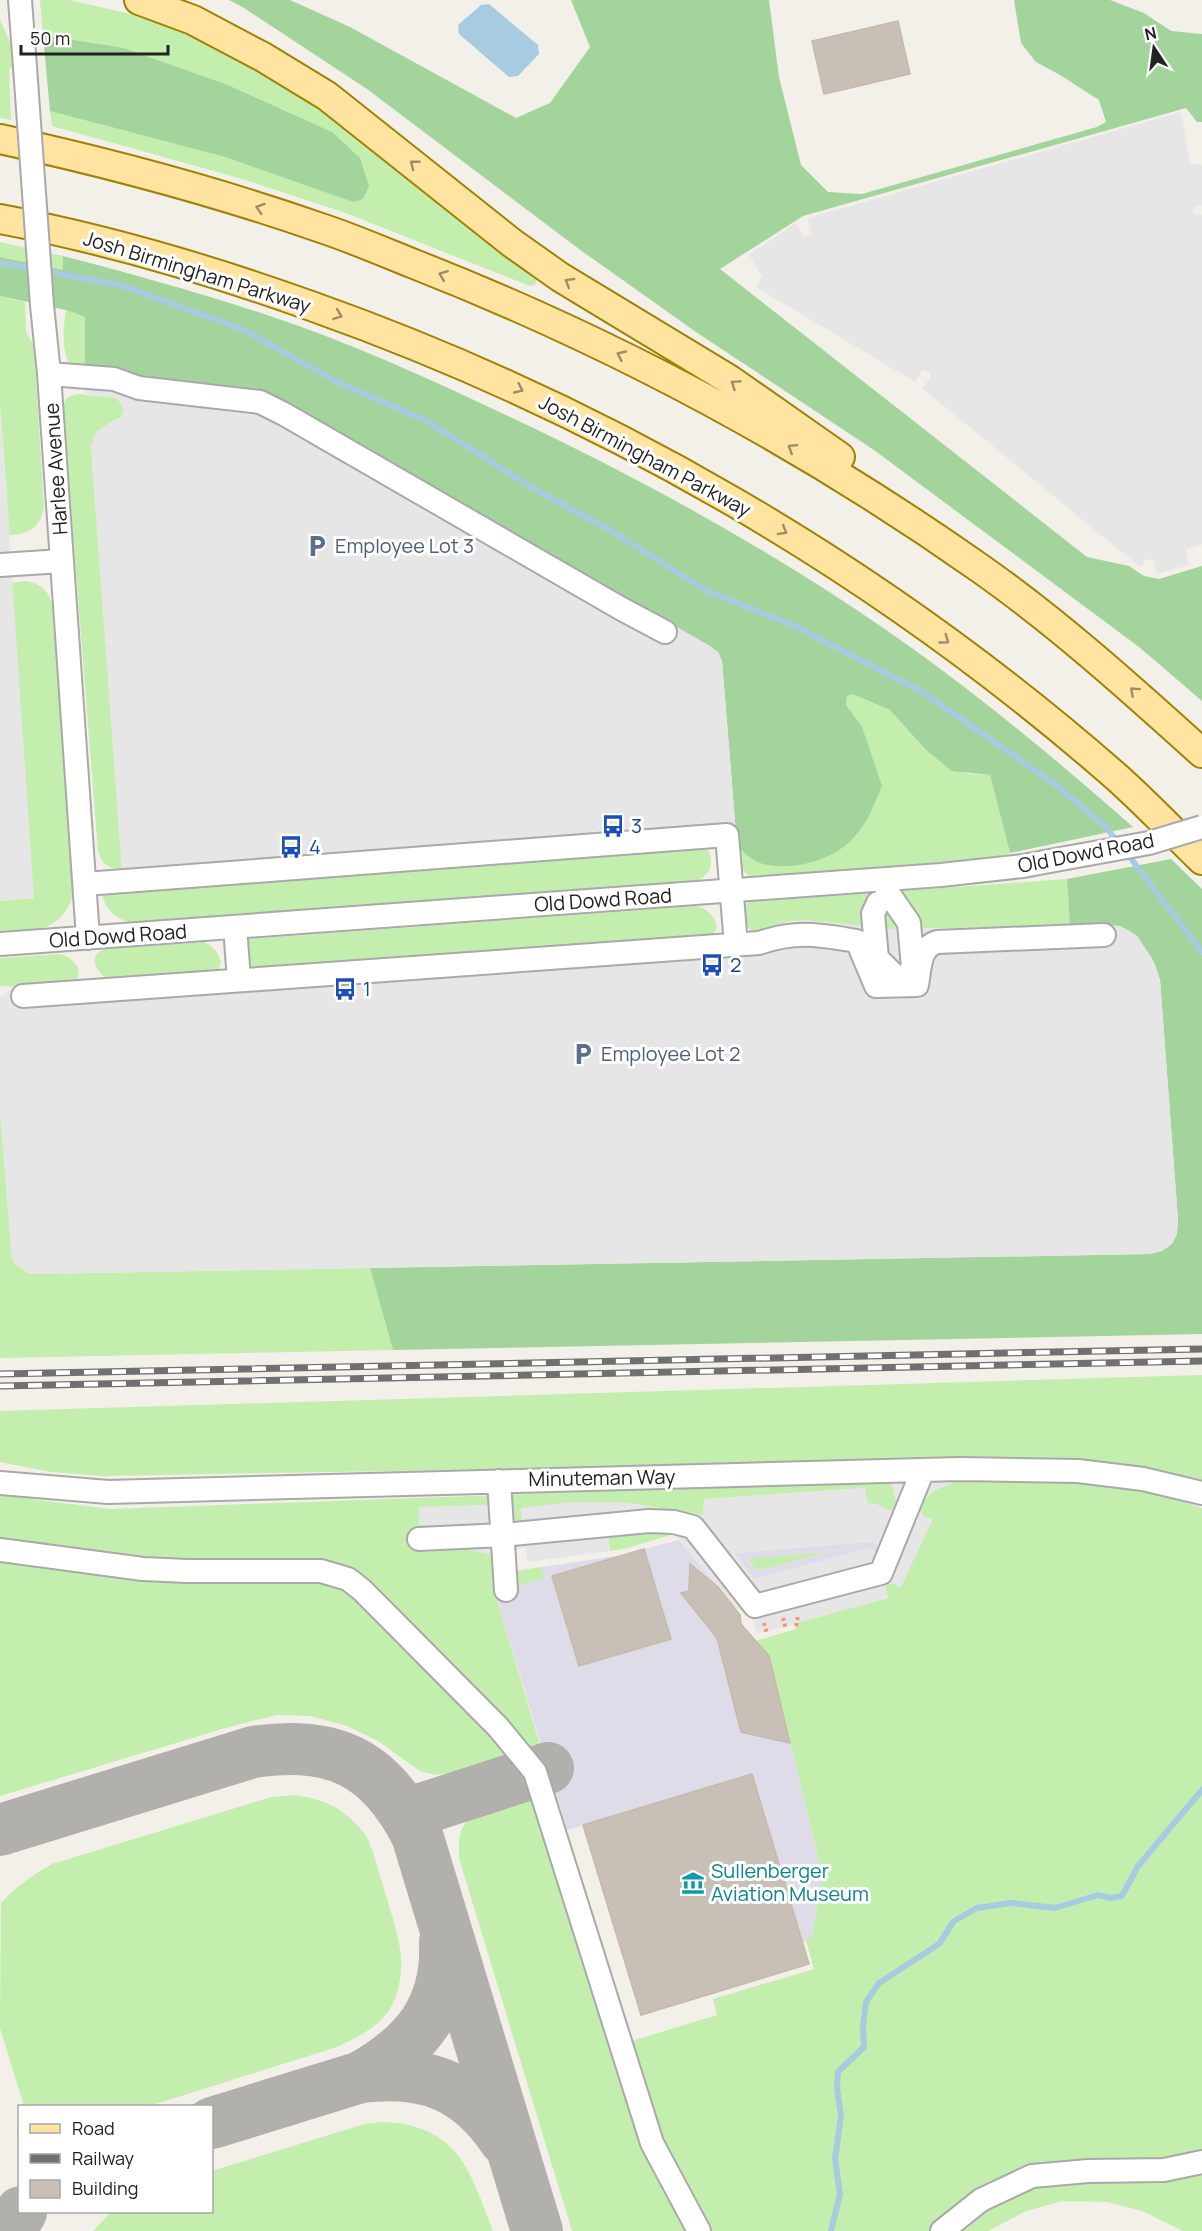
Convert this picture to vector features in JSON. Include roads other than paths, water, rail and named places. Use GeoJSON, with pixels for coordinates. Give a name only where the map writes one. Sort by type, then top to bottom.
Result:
{"type":"FeatureCollection","features":[{"type":"Feature","properties":{"kind":"main road"},"geometry":{"type":"LineString","coordinates":[[139,0],[194,20],[263,57],[327,96],[512,243],[560,277],[730,380],[838,455],[1112,671],[1202,753]]}},
{"type":"Feature","properties":{"kind":"main road"},"geometry":{"type":"LineString","coordinates":[[0,139],[198,188],[326,230],[488,293],[632,360],[771,435],[919,527],[983,570]]}},
{"type":"Feature","properties":{"kind":"main road","name":"Josh Birmingham Parkway"},"geometry":{"type":"LineString","coordinates":[[0,219],[53,229],[172,260],[255,285],[366,325],[498,380],[653,456],[803,543],[946,640],[1049,720],[1115,776],[1202,860]]}},
{"type":"Feature","properties":{"kind":"street","name":"Harlee Avenue"},"geometry":{"type":"LineString","coordinates":[[20,0],[88,938]]}},
{"type":"Feature","properties":{"kind":"street"},"geometry":{"type":"LineString","coordinates":[[49,381],[114,379],[139,388],[260,402],[665,632]]}},
{"type":"Feature","properties":{"kind":"street"},"geometry":{"type":"LineString","coordinates":[[0,565],[62,561]]}},
{"type":"Feature","properties":{"kind":"street","name":"Old Dowd Road"},"geometry":{"type":"LineString","coordinates":[[0,944],[725,891],[884,891],[1149,843],[1202,826]]}},
{"type":"Feature","properties":{"kind":"street"},"geometry":{"type":"LineString","coordinates":[[85,884],[721,835],[729,946]]}},
{"type":"Feature","properties":{"kind":"street"},"geometry":{"type":"LineString","coordinates":[[23,996],[729,946],[759,943],[780,936],[800,933],[857,941],[876,986],[901,978],[913,967],[909,923],[884,891]]}},
{"type":"Feature","properties":{"kind":"street"},"geometry":{"type":"LineString","coordinates":[[884,891],[885,913],[901,978]]}},
{"type":"Feature","properties":{"kind":"street"},"geometry":{"type":"LineString","coordinates":[[230,928],[234,981]]}},
{"type":"Feature","properties":{"kind":"street"},"geometry":{"type":"LineString","coordinates":[[901,978],[930,944],[965,940],[1104,935]]}},
{"type":"Feature","properties":{"kind":"street"},"geometry":{"type":"LineString","coordinates":[[419,1539],[503,1535],[649,1521],[674,1522],[693,1527],[755,1606],[881,1573],[923,1470]]}},
{"type":"Feature","properties":{"kind":"street","name":"Minuteman Way"},"geometry":{"type":"LineString","coordinates":[[0,1483],[108,1492],[923,1470],[1078,1471],[1143,1479],[1202,1493]]}},
{"type":"Feature","properties":{"kind":"street"},"geometry":{"type":"LineString","coordinates":[[499,1481],[506,1590]]}},
{"type":"Feature","properties":{"kind":"street"},"geometry":{"type":"LineString","coordinates":[[0,1550],[143,1569],[321,1570],[348,1579],[362,1590],[498,1727],[535,1772],[652,2143],[699,2231]]}},
{"type":"Feature","properties":{"kind":"street"},"geometry":{"type":"LineString","coordinates":[[942,2231],[981,2200],[1032,2176],[1088,2170],[1164,2170],[1202,2162]]}},
{"type":"Feature","properties":{"kind":"water"},"geometry":{"type":"Polygon","coordinates":[[[489,4],[538,45],[539,54],[518,76],[509,77],[459,34],[458,25],[481,5],[489,4]]]}},
{"type":"Feature","properties":{"kind":"waterway"},"geometry":{"type":"LineString","coordinates":[[0,263],[35,269]]}},
{"type":"Feature","properties":{"kind":"waterway"},"geometry":{"type":"LineString","coordinates":[[45,271],[123,286],[244,330],[337,382],[427,421],[534,489],[610,530],[707,591],[795,626],[924,693],[1056,785],[1106,827],[1119,844]]}},
{"type":"Feature","properties":{"kind":"waterway"},"geometry":{"type":"LineString","coordinates":[[1126,852],[1202,952]]}},
{"type":"Feature","properties":{"kind":"waterway"},"geometry":{"type":"LineString","coordinates":[[831,2231],[840,2194],[835,2159],[841,2116],[837,2088],[838,2072],[864,2047],[863,2026],[866,2002],[879,1983],[939,1944],[954,1921],[977,1908],[1011,1903],[1055,1908],[1098,1895],[1111,1898],[1122,1896],[1138,1866],[1202,1790]]}},
{"type":"Feature","properties":{"kind":"railway"},"geometry":{"type":"LineString","coordinates":[[0,1374],[1202,1349]]}},
{"type":"Feature","properties":{"kind":"railway"},"geometry":{"type":"LineString","coordinates":[[0,1386],[1202,1361]]}},
{"type":"Feature","properties":{"kind":"place","name":"Employee Lot 3"},"geometry":{"type":"Point","coordinates":[317,546]}},
{"type":"Feature","properties":{"kind":"place","name":"3"},"geometry":{"type":"Point","coordinates":[613,826]}},
{"type":"Feature","properties":{"kind":"place","name":"4"},"geometry":{"type":"Point","coordinates":[291,847]}},
{"type":"Feature","properties":{"kind":"place","name":"2"},"geometry":{"type":"Point","coordinates":[712,965]}},
{"type":"Feature","properties":{"kind":"place","name":"1"},"geometry":{"type":"Point","coordinates":[345,989]}},
{"type":"Feature","properties":{"kind":"place","name":"Employee Lot 2"},"geometry":{"type":"Point","coordinates":[583,1054]}},
{"type":"Feature","properties":{"kind":"place","name":"Sullenberger Aviation Museum"},"geometry":{"type":"Point","coordinates":[693,1883]}}]}
